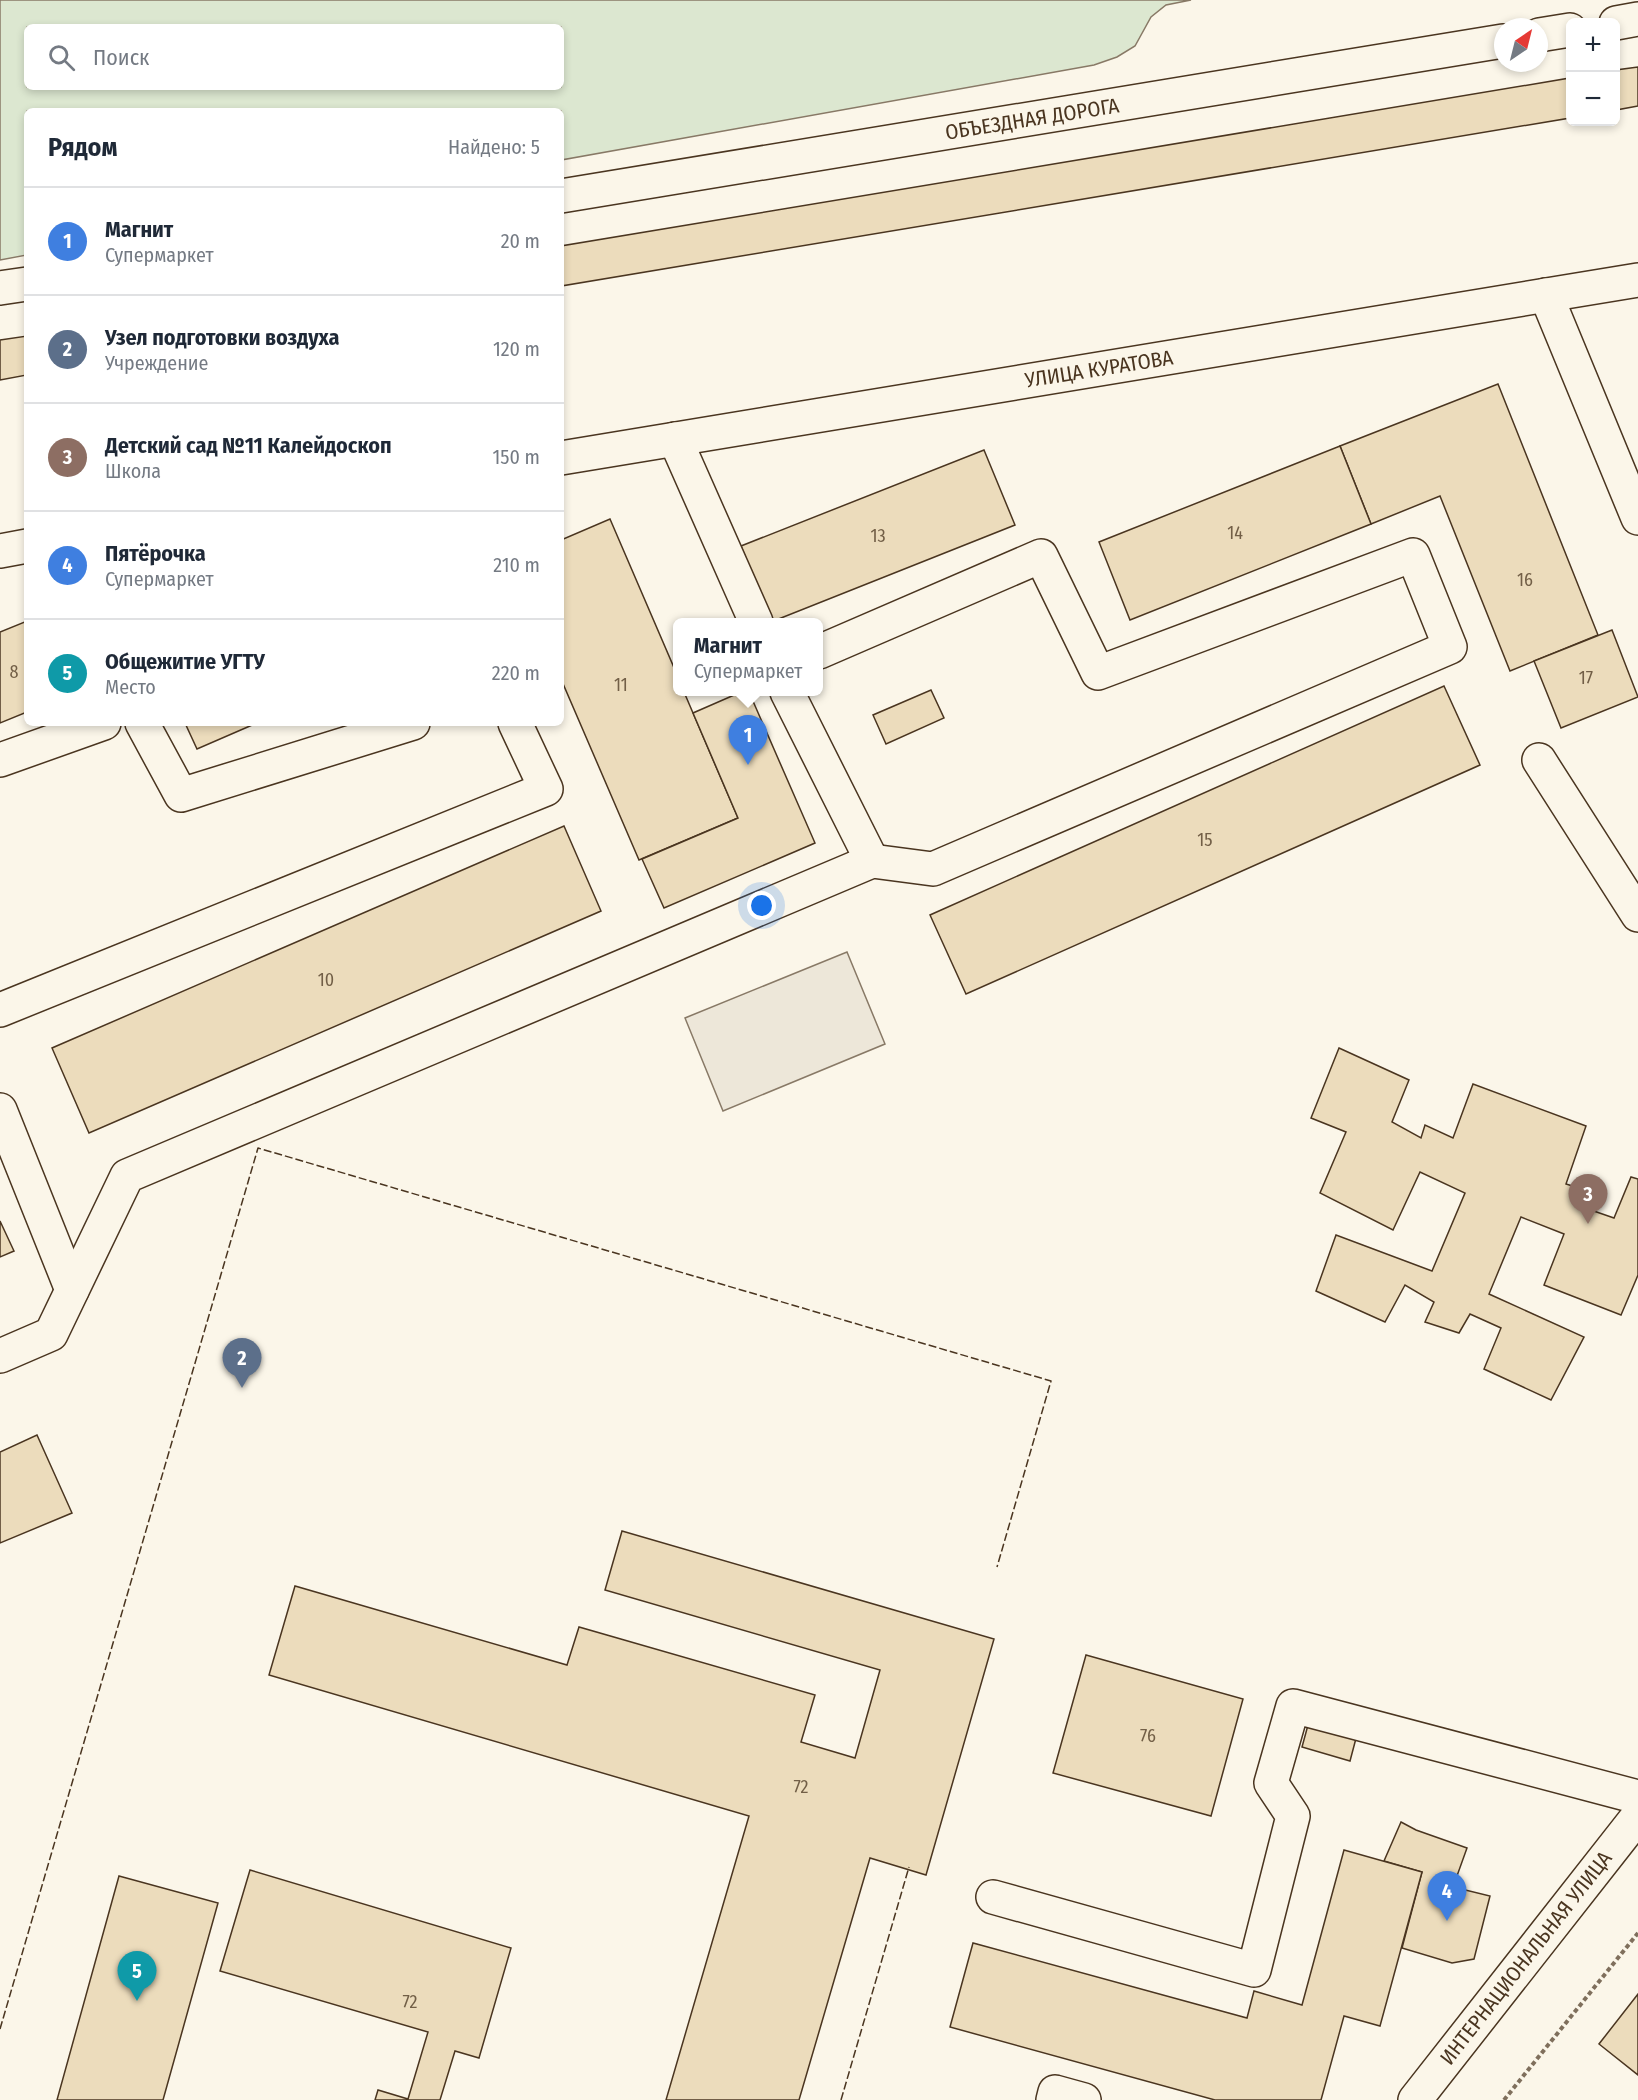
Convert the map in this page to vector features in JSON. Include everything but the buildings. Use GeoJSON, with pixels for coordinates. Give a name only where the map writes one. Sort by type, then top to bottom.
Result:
{"type":"FeatureCollection","features":[{"type":"Feature","properties":{"kind":"main road"},"geometry":{"type":"LineString","coordinates":[[1620,22],[1638,19]]}},
{"type":"Feature","properties":{"kind":"main road"},"geometry":{"type":"LineString","coordinates":[[1548,34],[1566,31]]}},
{"type":"Feature","properties":{"kind":"main road","name":"ОБЪЕЗДНАЯ ДОРОГА"},"geometry":{"type":"LineString","coordinates":[[564,196],[1494,42]]}},
{"type":"Feature","properties":{"kind":"main road","name":"УЛИЦА КУРАТОВА"},"geometry":{"type":"LineString","coordinates":[[564,458],[1638,280]]}},
{"type":"Feature","properties":{"kind":"main road"},"geometry":{"type":"LineString","coordinates":[[0,288],[24,284]]}},
{"type":"Feature","properties":{"kind":"main road"},"geometry":{"type":"LineString","coordinates":[[1546,295],[1638,518]]}},
{"type":"Feature","properties":{"kind":"main road"},"geometry":{"type":"LineString","coordinates":[[675,439],[754,618]]}},
{"type":"Feature","properties":{"kind":"main road"},"geometry":{"type":"LineString","coordinates":[[0,551],[24,547]]}},
{"type":"Feature","properties":{"kind":"main road"},"geometry":{"type":"LineString","coordinates":[[0,1356],[51,1334],[127,1176],[872,861],[933,869],[1450,647],[1413,555],[1098,673],[1041,556],[823,650]]}},
{"type":"Feature","properties":{"kind":"main road"},"geometry":{"type":"LineString","coordinates":[[789,696],[872,861]]}},
{"type":"Feature","properties":{"kind":"main road"},"geometry":{"type":"LineString","coordinates":[[0,760],[96,726]]}},
{"type":"Feature","properties":{"kind":"main road"},"geometry":{"type":"LineString","coordinates":[[144,726],[181,795],[403,726]]}},
{"type":"Feature","properties":{"kind":"main road"},"geometry":{"type":"LineString","coordinates":[[0,1010],[546,789],[516,726]]}},
{"type":"Feature","properties":{"kind":"main road"},"geometry":{"type":"LineString","coordinates":[[1539,760],[1638,915]]}},
{"type":"Feature","properties":{"kind":"main road"},"geometry":{"type":"LineString","coordinates":[[0,1110],[72,1290]]}},
{"type":"Feature","properties":{"kind":"main road"},"geometry":{"type":"LineString","coordinates":[[993,1897],[1254,1970],[1293,1816],[1271,1783],[1293,1706],[1638,1797]]}},
{"type":"Feature","properties":{"kind":"main road","name":"ИНТЕРНАЦИОНАЛЬНАЯ УЛИЦА"},"geometry":{"type":"LineString","coordinates":[[1415,2100],[1638,1816]]}},
{"type":"Feature","properties":{"kind":"main road"},"geometry":{"type":"LineString","coordinates":[[1053,2100],[1055,2092],[1084,2100]]}},
{"type":"Feature","properties":{"kind":"path"},"geometry":{"type":"LineString","coordinates":[[1504,2100],[1638,1933]]}},
{"type":"Feature","properties":{"kind":"green space"},"geometry":{"type":"Polygon","coordinates":[[[0,0],[1191,0],[1166,5],[1151,17],[1135,46],[1117,57],[1094,65],[564,159],[564,108],[24,108],[24,256],[0,260],[0,0]]]}},
{"type":"Feature","properties":{"kind":"shaded area"},"geometry":{"type":"Polygon","coordinates":[[[847,952],[885,1044],[723,1111],[685,1018],[847,952]]]}},
{"type":"Feature","properties":{"kind":"fence"},"geometry":{"type":"LineString","coordinates":[[0,2029],[258,1148],[1051,1381],[997,1567]]}},
{"type":"Feature","properties":{"kind":"fence"},"geometry":{"type":"LineString","coordinates":[[841,2100],[909,1867]]}},
{"type":"Feature","properties":{"kind":"place","name":"Магнит"},"geometry":{"type":"Point","coordinates":[748,765]}},
{"type":"Feature","properties":{"kind":"place","name":"Детский сад №11 Калейдоскоп"},"geometry":{"type":"Point","coordinates":[1588,1224]}},
{"type":"Feature","properties":{"kind":"place","name":"Узел подготовки воздуха"},"geometry":{"type":"Point","coordinates":[242,1388]}},
{"type":"Feature","properties":{"kind":"place","name":"Пятёрочка"},"geometry":{"type":"Point","coordinates":[1447,1921]}},
{"type":"Feature","properties":{"kind":"place","name":"Общежитие УГТУ"},"geometry":{"type":"Point","coordinates":[137,2001]}}]}
